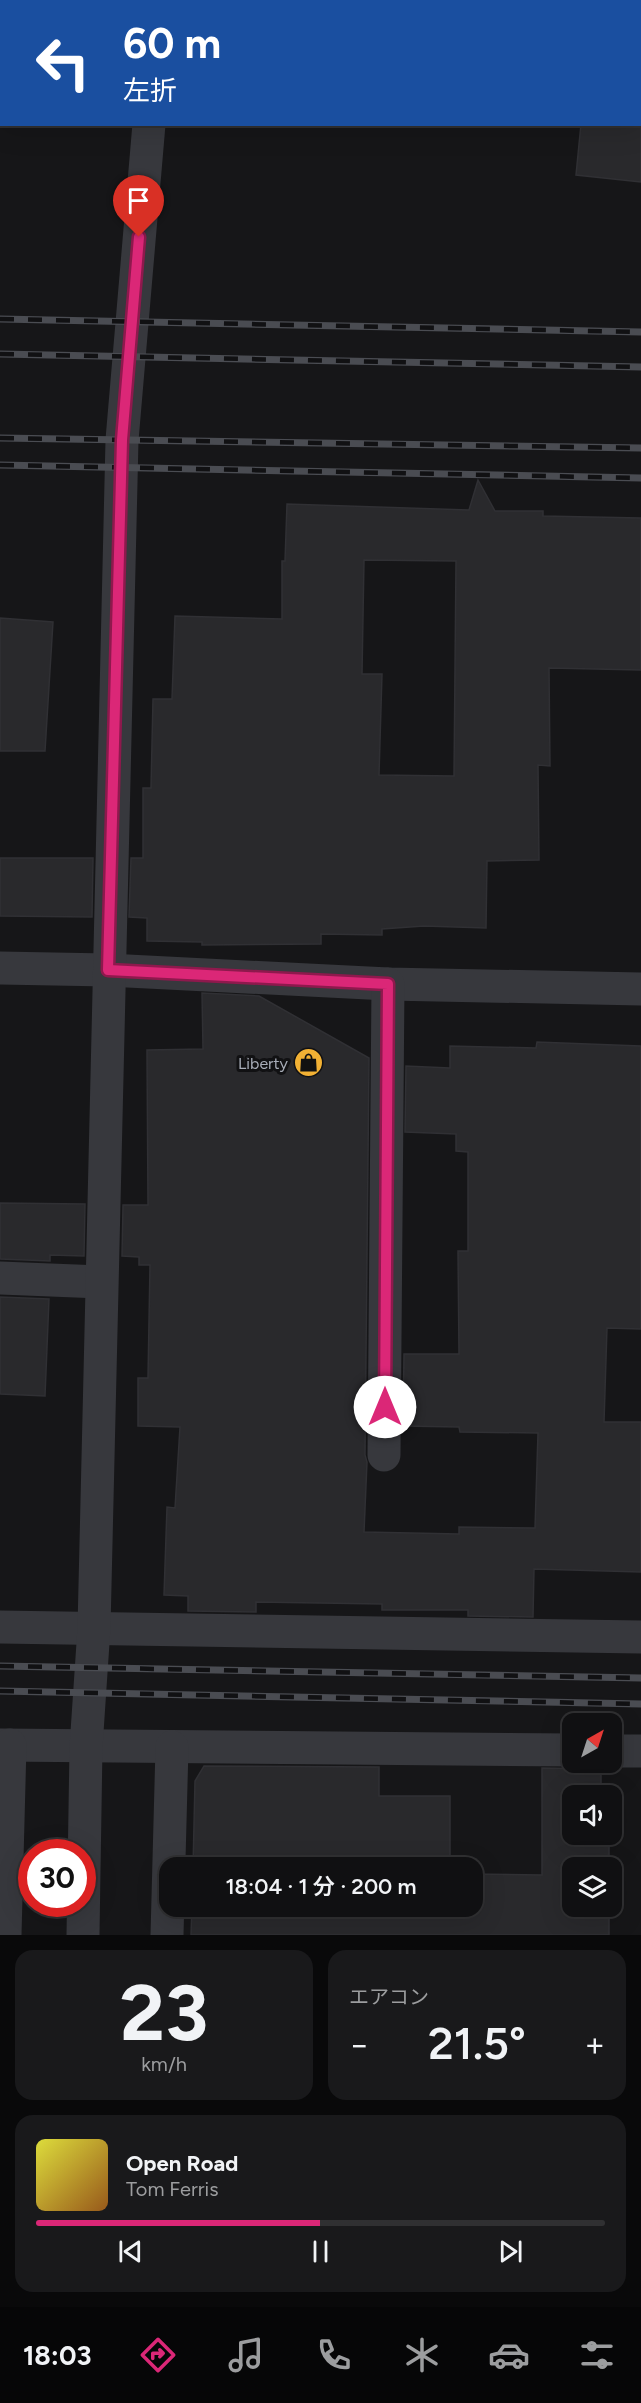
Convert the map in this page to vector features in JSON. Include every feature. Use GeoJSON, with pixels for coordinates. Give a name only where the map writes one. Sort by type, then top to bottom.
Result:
{"type":"FeatureCollection","features":[{"type":"Feature","properties":{"kind":"street"},"geometry":{"type":"LineString","coordinates":[[83,1935],[86,1747],[94,1628],[122,440],[148,126]]}},
{"type":"Feature","properties":{"kind":"street"},"geometry":{"type":"LineString","coordinates":[[0,968],[108,970],[388,984],[641,989]]}},
{"type":"Feature","properties":{"kind":"street"},"geometry":{"type":"LineString","coordinates":[[384,1455],[388,984]]}},
{"type":"Feature","properties":{"kind":"street"},"geometry":{"type":"LineString","coordinates":[[0,1278],[101,1282]]}},
{"type":"Feature","properties":{"kind":"street"},"geometry":{"type":"LineString","coordinates":[[0,1627],[641,1637]]}},
{"type":"Feature","properties":{"kind":"street"},"geometry":{"type":"LineString","coordinates":[[5,1935],[5,1745],[562,1750]]}},
{"type":"Feature","properties":{"kind":"street"},"geometry":{"type":"LineString","coordinates":[[167,1935],[172,1747]]}},
{"type":"Feature","properties":{"kind":"street"},"geometry":{"type":"LineString","coordinates":[[622,1751],[641,1751]]}},
{"type":"Feature","properties":{"kind":"building"},"geometry":{"type":"Polygon","coordinates":[[[581,126],[641,126],[641,182],[576,175],[581,126]]]}},
{"type":"Feature","properties":{"kind":"building"},"geometry":{"type":"Polygon","coordinates":[[[478,480],[495,511],[543,511],[543,516],[641,518],[641,670],[549,668],[550,766],[538,765],[539,860],[487,861],[486,928],[424,926],[382,929],[382,935],[321,934],[321,944],[202,945],[202,942],[147,941],[147,918],[129,917],[131,858],[143,858],[143,788],[151,788],[153,699],[172,699],[175,616],[282,619],[282,561],[285,561],[287,504],[469,510],[478,480]],[[364,560],[362,674],[382,674],[379,775],[454,776],[456,561],[364,560]]]}},
{"type":"Feature","properties":{"kind":"building"},"geometry":{"type":"Polygon","coordinates":[[[0,618],[53,622],[45,751],[0,751],[0,618]]]}},
{"type":"Feature","properties":{"kind":"building"},"geometry":{"type":"Polygon","coordinates":[[[0,858],[93,858],[92,917],[0,916],[0,858]]]}},
{"type":"Feature","properties":{"kind":"building"},"geometry":{"type":"Polygon","coordinates":[[[202,993],[259,996],[369,1058],[365,1455],[367,1462],[364,1532],[459,1534],[459,1527],[535,1528],[538,1433],[460,1432],[459,1427],[403,1426],[404,1354],[459,1354],[458,1251],[468,1251],[468,1152],[456,1151],[456,1134],[405,1132],[406,1066],[450,1068],[450,1046],[536,1048],[537,1042],[641,1046],[641,1329],[607,1328],[604,1422],[641,1422],[641,1572],[534,1569],[533,1617],[468,1616],[468,1610],[382,1610],[382,1604],[256,1602],[256,1612],[188,1611],[188,1596],[164,1595],[167,1507],[175,1508],[180,1427],[138,1426],[138,1378],[148,1378],[150,1265],[139,1265],[139,1257],[122,1256],[123,1205],[148,1205],[147,1050],[203,1049],[202,993]]]}},
{"type":"Feature","properties":{"kind":"building"},"geometry":{"type":"Polygon","coordinates":[[[0,1203],[85,1204],[84,1256],[50,1255],[50,1261],[0,1259],[0,1203]]]}},
{"type":"Feature","properties":{"kind":"building"},"geometry":{"type":"Polygon","coordinates":[[[0,1297],[49,1299],[45,1396],[0,1394],[0,1297]]]}},
{"type":"Feature","properties":{"kind":"building"},"geometry":{"type":"Polygon","coordinates":[[[204,1766],[379,1767],[379,1796],[450,1796],[450,1857],[193,1857],[195,1781],[204,1766]]]}},
{"type":"Feature","properties":{"kind":"building"},"geometry":{"type":"Polygon","coordinates":[[[542,1768],[562,1768],[562,1773],[601,1773],[601,1785],[562,1785],[562,1845],[609,1845],[609,1857],[562,1857],[562,1917],[609,1917],[609,1935],[191,1935],[192,1917],[483,1917],[483,1874],[542,1875],[542,1768]]]}},
{"type":"Feature","properties":{"kind":"railway"},"geometry":{"type":"LineString","coordinates":[[0,319],[641,332]]}},
{"type":"Feature","properties":{"kind":"railway"},"geometry":{"type":"LineString","coordinates":[[0,354],[641,367]]}},
{"type":"Feature","properties":{"kind":"railway"},"geometry":{"type":"LineString","coordinates":[[0,438],[641,448]]}},
{"type":"Feature","properties":{"kind":"railway"},"geometry":{"type":"LineString","coordinates":[[0,465],[641,478]]}},
{"type":"Feature","properties":{"kind":"railway"},"geometry":{"type":"LineString","coordinates":[[0,1666],[641,1678]]}},
{"type":"Feature","properties":{"kind":"railway"},"geometry":{"type":"LineString","coordinates":[[0,1691],[641,1704]]}},
{"type":"Feature","properties":{"kind":"place","name":"Liberty"},"geometry":{"type":"Point","coordinates":[309,1063]}},
{"type":"Feature","properties":{"kind":"route"},"geometry":{"type":"LineString","coordinates":[[139,237],[122,440],[108,970],[388,984],[385,1407]]}}]}
